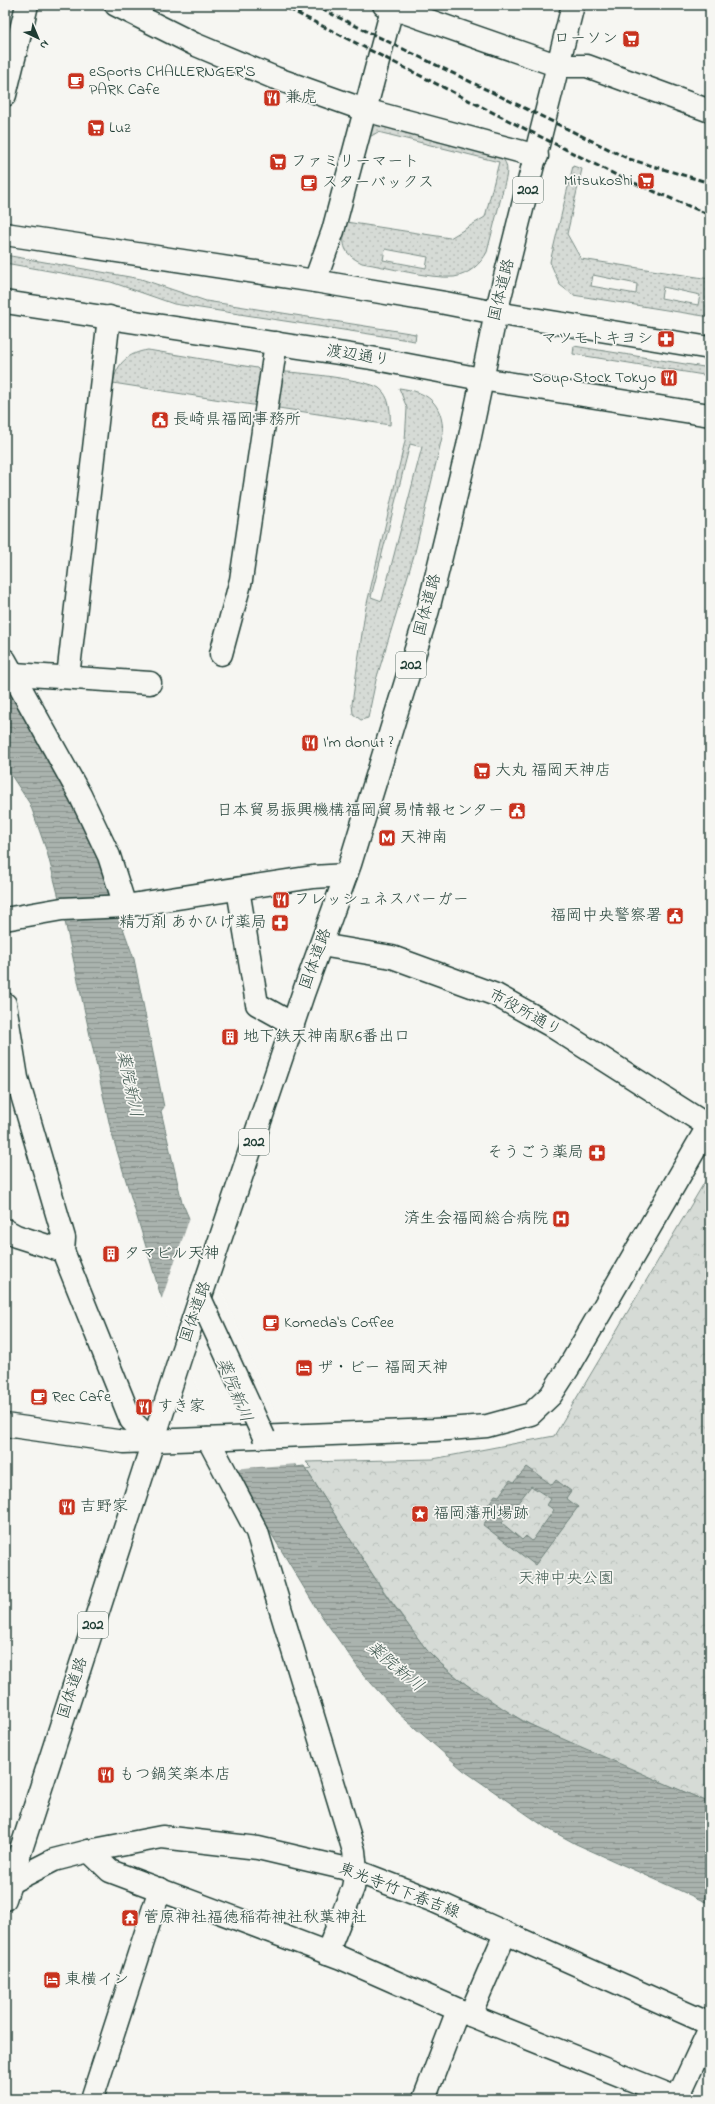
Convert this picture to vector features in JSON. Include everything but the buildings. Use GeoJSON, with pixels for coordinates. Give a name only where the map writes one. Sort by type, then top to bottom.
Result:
{"type":"FeatureCollection","features":[{"type":"Feature","properties":{"kind":"main road"},"geometry":{"type":"LineString","coordinates":[[5,96],[27,5]]}},
{"type":"Feature","properties":{"kind":"main road"},"geometry":{"type":"LineString","coordinates":[[116,5],[194,44],[275,78],[365,110],[537,156]]}},
{"type":"Feature","properties":{"kind":"main road","name":"国体道路"},"geometry":{"type":"LineString","coordinates":[[7,1889],[152,1441],[293,1024],[346,875],[428,610],[468,446],[496,313],[537,156],[573,5]]}},
{"type":"Feature","properties":{"kind":"main road"},"geometry":{"type":"LineString","coordinates":[[315,281],[333,230],[365,110],[390,6],[559,66],[586,66],[710,111]]}},
{"type":"Feature","properties":{"kind":"main road"},"geometry":{"type":"LineString","coordinates":[[5,234],[315,281],[496,313],[710,348]]}},
{"type":"Feature","properties":{"kind":"main road","name":"渡辺通り"},"geometry":{"type":"LineString","coordinates":[[5,302],[415,365],[481,379],[710,415]]}},
{"type":"Feature","properties":{"kind":"main road"},"geometry":{"type":"LineString","coordinates":[[68,677],[109,317]]}},
{"type":"Feature","properties":{"kind":"main road"},"geometry":{"type":"LineString","coordinates":[[221,654],[241,580],[276,343]]}},
{"type":"Feature","properties":{"kind":"main road"},"geometry":{"type":"LineString","coordinates":[[9,667],[68,677],[150,683]]}},
{"type":"Feature","properties":{"kind":"main road"},"geometry":{"type":"LineString","coordinates":[[9,667],[80,796],[106,849],[120,906]]}},
{"type":"Feature","properties":{"kind":"main road"},"geometry":{"type":"LineString","coordinates":[[5,919],[62,909],[120,906],[313,877],[346,875]]}},
{"type":"Feature","properties":{"kind":"main road"},"geometry":{"type":"LineString","coordinates":[[238,889],[257,1004],[293,1024]]}},
{"type":"Feature","properties":{"kind":"main road","name":"市役所通り"},"geometry":{"type":"LineString","coordinates":[[321,945],[392,957],[496,995],[550,1025],[710,1125]]}},
{"type":"Feature","properties":{"kind":"main road"},"geometry":{"type":"LineString","coordinates":[[5,1004],[16,1078],[64,1238],[63,1251],[131,1420],[152,1441]]}},
{"type":"Feature","properties":{"kind":"main road"},"geometry":{"type":"LineString","coordinates":[[5,1425],[124,1442],[487,1426],[531,1414],[551,1395],[569,1367],[710,1125]]}},
{"type":"Feature","properties":{"kind":"main road"},"geometry":{"type":"LineString","coordinates":[[5,1230],[16,1236],[63,1251]]}},
{"type":"Feature","properties":{"kind":"main road"},"geometry":{"type":"LineString","coordinates":[[200,1298],[264,1437]]}},
{"type":"Feature","properties":{"kind":"main road"},"geometry":{"type":"LineString","coordinates":[[213,1439],[256,1532],[354,1851],[356,1871],[353,1888],[328,1953]]}},
{"type":"Feature","properties":{"kind":"main road","name":"東光寺竹下春吉線"},"geometry":{"type":"LineString","coordinates":[[7,1889],[54,1860],[89,1851],[162,1837],[258,1848],[356,1871],[434,1902],[710,2024]]}},
{"type":"Feature","properties":{"kind":"main road"},"geometry":{"type":"LineString","coordinates":[[89,1851],[110,1871],[328,1953],[464,2013],[677,2099],[710,2028]]}},
{"type":"Feature","properties":{"kind":"main road"},"geometry":{"type":"LineString","coordinates":[[92,2099],[160,1889]]}},
{"type":"Feature","properties":{"kind":"main road"},"geometry":{"type":"LineString","coordinates":[[424,2099],[464,2013],[505,1934]]}},
{"type":"Feature","properties":{"kind":"green space"},"geometry":{"type":"Polygon","coordinates":[[[377,122],[499,155],[504,160],[507,168],[506,178],[487,252],[474,268],[464,274],[454,277],[433,276],[362,263],[350,255],[347,251],[344,242],[346,222],[450,238],[485,217],[499,162],[378,132],[368,138],[370,127],[377,122]],[[385,249],[383,260],[426,268],[428,257],[385,249]]]}},
{"type":"Feature","properties":{"kind":"green space"},"geometry":{"type":"Polygon","coordinates":[[[573,166],[582,169],[567,234],[581,259],[710,279],[710,317],[573,295],[560,285],[550,262],[573,166]],[[593,275],[591,286],[636,294],[637,284],[593,275]],[[663,287],[661,298],[698,305],[700,295],[663,287]]]}},
{"type":"Feature","properties":{"kind":"green space"},"geometry":{"type":"Polygon","coordinates":[[[5,255],[141,279],[206,301],[416,334],[415,341],[174,304],[111,282],[5,263],[5,255]]]}},
{"type":"Feature","properties":{"kind":"green space"},"geometry":{"type":"Polygon","coordinates":[[[574,346],[710,368],[710,376],[573,354],[574,346]]]}},
{"type":"Feature","properties":{"kind":"green space"},"geometry":{"type":"Polygon","coordinates":[[[148,350],[257,368],[261,372],[259,406],[113,383],[117,370],[124,360],[141,351],[148,350]]]}},
{"type":"Feature","properties":{"kind":"green space"},"geometry":{"type":"Polygon","coordinates":[[[284,372],[348,379],[379,388],[386,395],[388,400],[390,425],[272,407],[277,377],[284,372]]]}},
{"type":"Feature","properties":{"kind":"green space"},"geometry":{"type":"Polygon","coordinates":[[[399,388],[418,392],[432,400],[440,413],[443,433],[415,552],[376,680],[368,718],[361,720],[353,714],[352,704],[365,612],[405,441],[407,408],[399,388]],[[410,444],[371,597],[382,601],[422,447],[410,444]]]}},
{"type":"Feature","properties":{"kind":"green space","name":"天神中央公園"},"geometry":{"type":"Polygon","coordinates":[[[707,1178],[710,1180],[710,1803],[561,1740],[489,1701],[457,1677],[427,1650],[414,1634],[377,1581],[306,1469],[312,1468],[306,1462],[433,1459],[554,1436],[707,1178]]]}},
{"type":"Feature","properties":{"kind":"water","name":"薬院新川"},"geometry":{"type":"Polygon","coordinates":[[[5,676],[74,796],[111,887],[118,914],[134,959],[164,1107],[161,1111],[182,1202],[296,1467],[304,1466],[383,1591],[426,1649],[445,1668],[467,1685],[524,1722],[710,1803],[710,1904],[576,1844],[545,1827],[463,1770],[398,1713],[362,1673],[318,1611],[234,1472],[160,1293],[111,1131],[64,917],[47,852],[30,804],[5,766],[5,676]]]}},
{"type":"Feature","properties":{"kind":"water"},"geometry":{"type":"Polygon","coordinates":[[[527,1467],[552,1485],[556,1480],[571,1491],[566,1498],[578,1507],[535,1565],[483,1525],[491,1514],[485,1509],[495,1495],[499,1496],[510,1480],[514,1482],[527,1467]],[[531,1486],[502,1523],[522,1540],[526,1536],[532,1541],[554,1510],[547,1505],[551,1499],[531,1486]]]}},
{"type":"Feature","properties":{"kind":"pier"},"geometry":{"type":"Polygon","coordinates":[[[190,1217],[297,1464],[231,1469],[161,1301],[190,1217]]]}},
{"type":"Feature","properties":{"kind":"railway"},"geometry":{"type":"LineString","coordinates":[[281,5],[620,177],[710,215]]}},
{"type":"Feature","properties":{"kind":"railway"},"geometry":{"type":"LineString","coordinates":[[313,5],[629,159],[710,183]]}},
{"type":"Feature","properties":{"kind":"place","name":"ローソン"},"geometry":{"type":"Point","coordinates":[631,39]}},
{"type":"Feature","properties":{"kind":"place","name":"eSports CHALLERNGER'S PARK Cafe"},"geometry":{"type":"Point","coordinates":[76,81]}},
{"type":"Feature","properties":{"kind":"place","name":"兼虎"},"geometry":{"type":"Point","coordinates":[272,98]}},
{"type":"Feature","properties":{"kind":"place","name":"Luz"},"geometry":{"type":"Point","coordinates":[96,128]}},
{"type":"Feature","properties":{"kind":"place","name":"ファミリーマート"},"geometry":{"type":"Point","coordinates":[278,162]}},
{"type":"Feature","properties":{"kind":"place","name":"Mitsukoshi"},"geometry":{"type":"Point","coordinates":[646,181]}},
{"type":"Feature","properties":{"kind":"place","name":"スターバックス"},"geometry":{"type":"Point","coordinates":[309,183]}},
{"type":"Feature","properties":{"kind":"place","name":"マツモトキヨシ"},"geometry":{"type":"Point","coordinates":[666,339]}},
{"type":"Feature","properties":{"kind":"place","name":"Soup Stock Tokyo"},"geometry":{"type":"Point","coordinates":[669,378]}},
{"type":"Feature","properties":{"kind":"place","name":"長崎県福岡事務所"},"geometry":{"type":"Point","coordinates":[160,420]}},
{"type":"Feature","properties":{"kind":"place","name":"I'm donut ?"},"geometry":{"type":"Point","coordinates":[310,743]}},
{"type":"Feature","properties":{"kind":"place","name":"大丸 福岡天神店"},"geometry":{"type":"Point","coordinates":[482,771]}},
{"type":"Feature","properties":{"kind":"place","name":"日本貿易振興機構福岡貿易情報センター"},"geometry":{"type":"Point","coordinates":[517,811]}},
{"type":"Feature","properties":{"kind":"place","name":"天神南"},"geometry":{"type":"Point","coordinates":[387,838]}},
{"type":"Feature","properties":{"kind":"place","name":"フレッシュネスバーガー"},"geometry":{"type":"Point","coordinates":[281,900]}},
{"type":"Feature","properties":{"kind":"place","name":"福岡中央警察署"},"geometry":{"type":"Point","coordinates":[675,916]}},
{"type":"Feature","properties":{"kind":"place","name":"精力剤 あかひげ薬局"},"geometry":{"type":"Point","coordinates":[280,923]}},
{"type":"Feature","properties":{"kind":"place","name":"地下鉄天神南駅6番出口"},"geometry":{"type":"Point","coordinates":[230,1037]}},
{"type":"Feature","properties":{"kind":"place","name":"そうごう薬局"},"geometry":{"type":"Point","coordinates":[597,1153]}},
{"type":"Feature","properties":{"kind":"place","name":"済生会福岡総合病院"},"geometry":{"type":"Point","coordinates":[561,1219]}},
{"type":"Feature","properties":{"kind":"place","name":"タマビル天神"},"geometry":{"type":"Point","coordinates":[111,1254]}},
{"type":"Feature","properties":{"kind":"place","name":"Komeda's Coffee"},"geometry":{"type":"Point","coordinates":[271,1323]}},
{"type":"Feature","properties":{"kind":"place","name":"ザ・ビー 福岡天神"},"geometry":{"type":"Point","coordinates":[304,1368]}},
{"type":"Feature","properties":{"kind":"place","name":"Rec Cafe"},"geometry":{"type":"Point","coordinates":[39,1397]}},
{"type":"Feature","properties":{"kind":"place","name":"すき家"},"geometry":{"type":"Point","coordinates":[144,1407]}},
{"type":"Feature","properties":{"kind":"place","name":"吉野家"},"geometry":{"type":"Point","coordinates":[67,1507]}},
{"type":"Feature","properties":{"kind":"place","name":"福岡藩刑場跡"},"geometry":{"type":"Point","coordinates":[420,1514]}},
{"type":"Feature","properties":{"kind":"place","name":"もつ鍋笑楽本店"},"geometry":{"type":"Point","coordinates":[106,1775]}},
{"type":"Feature","properties":{"kind":"place","name":"菅原神社福徳稲荷神社秋葉神社"},"geometry":{"type":"Point","coordinates":[130,1918]}},
{"type":"Feature","properties":{"kind":"place","name":"東横イン"},"geometry":{"type":"Point","coordinates":[52,1980]}}]}
